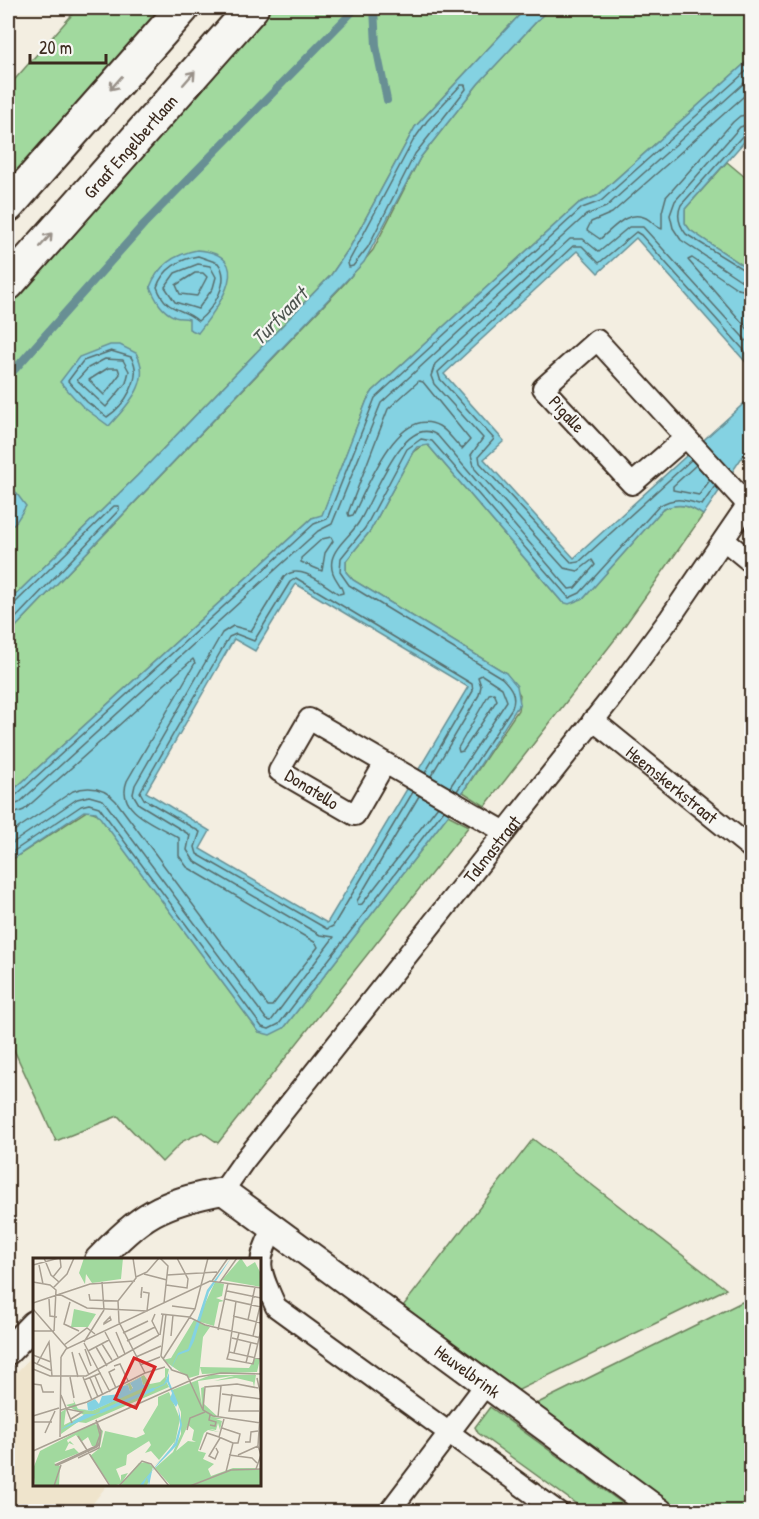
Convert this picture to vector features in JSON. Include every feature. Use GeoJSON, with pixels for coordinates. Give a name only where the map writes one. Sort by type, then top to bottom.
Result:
{"type":"FeatureCollection","features":[{"type":"Feature","properties":{"kind":"main road"},"geometry":{"type":"LineString","coordinates":[[8,206],[183,8]]}},
{"type":"Feature","properties":{"kind":"main road","name":"Graaf Engelbertlaan"},"geometry":{"type":"LineString","coordinates":[[8,284],[252,8]]}},
{"type":"Feature","properties":{"kind":"street","name":"Pigalle"},"geometry":{"type":"LineString","coordinates":[[691,442],[632,484],[543,388],[597,340],[691,442],[726,481],[749,501]]}},
{"type":"Feature","properties":{"kind":"street","name":"Talmastraat"},"geometry":{"type":"LineString","coordinates":[[223,1191],[593,720],[670,618],[749,501]]}},
{"type":"Feature","properties":{"kind":"street"},"geometry":{"type":"LineString","coordinates":[[724,540],[752,563]]}},
{"type":"Feature","properties":{"kind":"street","name":"Donatello"},"geometry":{"type":"LineString","coordinates":[[385,763],[356,815],[279,771],[309,718],[506,832]]}},
{"type":"Feature","properties":{"kind":"street","name":"Heemskerkstraat"},"geometry":{"type":"LineString","coordinates":[[593,720],[752,849]]}},
{"type":"Feature","properties":{"kind":"street"},"geometry":{"type":"LineString","coordinates":[[100,1258],[144,1216],[176,1202],[223,1191]]}},
{"type":"Feature","properties":{"kind":"street","name":"Heuvelbrink"},"geometry":{"type":"LineString","coordinates":[[223,1191],[660,1512]]}},
{"type":"Feature","properties":{"kind":"street"},"geometry":{"type":"LineString","coordinates":[[274,1229],[261,1249],[261,1273],[276,1307],[558,1512]]}},
{"type":"Feature","properties":{"kind":"street"},"geometry":{"type":"LineString","coordinates":[[8,1351],[33,1325]]}},
{"type":"Feature","properties":{"kind":"street"},"geometry":{"type":"LineString","coordinates":[[389,1512],[486,1384]]}},
{"type":"Feature","properties":{"kind":"shaded area"},"geometry":{"type":"Polygon","coordinates":[[[33,1355],[33,1486],[106,1486],[87,1511],[8,1511],[8,1381],[33,1355]]]}},
{"type":"Feature","properties":{"kind":"green space"},"geometry":{"type":"Polygon","coordinates":[[[78,8],[163,8],[8,184],[8,87],[78,8]]]}},
{"type":"Feature","properties":{"kind":"green space"},"geometry":{"type":"Polygon","coordinates":[[[269,8],[526,8],[415,127],[350,247],[331,275],[137,476],[8,602],[8,307],[269,8]]]}},
{"type":"Feature","properties":{"kind":"green space"},"geometry":{"type":"Polygon","coordinates":[[[549,8],[751,8],[751,58],[597,196],[579,203],[373,391],[367,400],[322,516],[312,518],[8,795],[8,635],[345,283],[373,250],[420,158],[478,84],[549,8]]]}},
{"type":"Feature","properties":{"kind":"green space"},"geometry":{"type":"Polygon","coordinates":[[[727,162],[751,182],[751,271],[690,230],[685,223],[685,209],[727,162]]]}},
{"type":"Feature","properties":{"kind":"green space"},"geometry":{"type":"Polygon","coordinates":[[[423,445],[428,445],[562,602],[584,598],[662,510],[673,506],[683,506],[703,515],[616,638],[485,806],[463,792],[518,710],[520,695],[506,673],[353,580],[346,572],[346,561],[370,531],[413,452],[423,445]]]}},
{"type":"Feature","properties":{"kind":"green space"},"geometry":{"type":"Polygon","coordinates":[[[88,810],[98,814],[259,1032],[284,1028],[448,815],[469,826],[218,1143],[202,1132],[183,1141],[162,1162],[118,1116],[56,1141],[8,1037],[8,862],[88,810]]]}},
{"type":"Feature","properties":{"kind":"green space"},"geometry":{"type":"Polygon","coordinates":[[[533,1139],[726,1289],[517,1391],[403,1306],[533,1139]]]}},
{"type":"Feature","properties":{"kind":"green space"},"geometry":{"type":"Polygon","coordinates":[[[742,1302],[752,1311],[751,1511],[680,1511],[536,1404],[742,1302]]]}},
{"type":"Feature","properties":{"kind":"green space"},"geometry":{"type":"Polygon","coordinates":[[[490,1407],[633,1511],[586,1511],[478,1433],[475,1427],[490,1407]]]}},
{"type":"Feature","properties":{"kind":"water"},"geometry":{"type":"Polygon","coordinates":[[[526,8],[549,8],[478,84],[420,158],[364,262],[8,635],[8,602],[137,476],[331,275],[350,247],[415,127],[526,8]]]}},
{"type":"Feature","properties":{"kind":"water"},"geometry":{"type":"Polygon","coordinates":[[[751,58],[751,134],[685,209],[685,223],[690,230],[751,271],[751,368],[636,238],[598,273],[577,251],[444,374],[504,441],[484,459],[574,558],[751,397],[751,444],[703,515],[683,506],[673,506],[662,510],[584,598],[569,604],[562,602],[428,445],[417,447],[370,531],[346,561],[346,572],[353,580],[506,673],[517,686],[520,703],[448,815],[284,1028],[270,1035],[259,1032],[96,812],[84,811],[8,862],[8,795],[312,518],[322,515],[367,400],[373,391],[579,203],[597,196],[751,58]],[[296,584],[255,651],[234,639],[146,792],[210,831],[200,849],[327,923],[468,687],[296,584]]]}},
{"type":"Feature","properties":{"kind":"water"},"geometry":{"type":"Polygon","coordinates":[[[197,250],[216,254],[226,262],[230,272],[222,297],[198,333],[189,329],[189,319],[170,315],[157,301],[150,287],[168,262],[197,250]]]}},
{"type":"Feature","properties":{"kind":"water"},"geometry":{"type":"Polygon","coordinates":[[[110,345],[120,345],[136,353],[141,374],[136,392],[109,426],[83,407],[60,382],[79,357],[110,345]]]}},
{"type":"Feature","properties":{"kind":"water"},"geometry":{"type":"Polygon","coordinates":[[[8,482],[26,506],[16,522],[8,528],[8,482]]]}},
{"type":"Feature","properties":{"kind":"waterway"},"geometry":{"type":"LineString","coordinates":[[8,377],[144,224],[356,8]]}},
{"type":"Feature","properties":{"kind":"waterway"},"geometry":{"type":"LineString","coordinates":[[374,8],[376,46],[387,100]]}},
{"type":"Feature","properties":{"kind":"water label","name":"Turfvaart"},"geometry":{"type":"Point","coordinates":[279,316]}}]}
